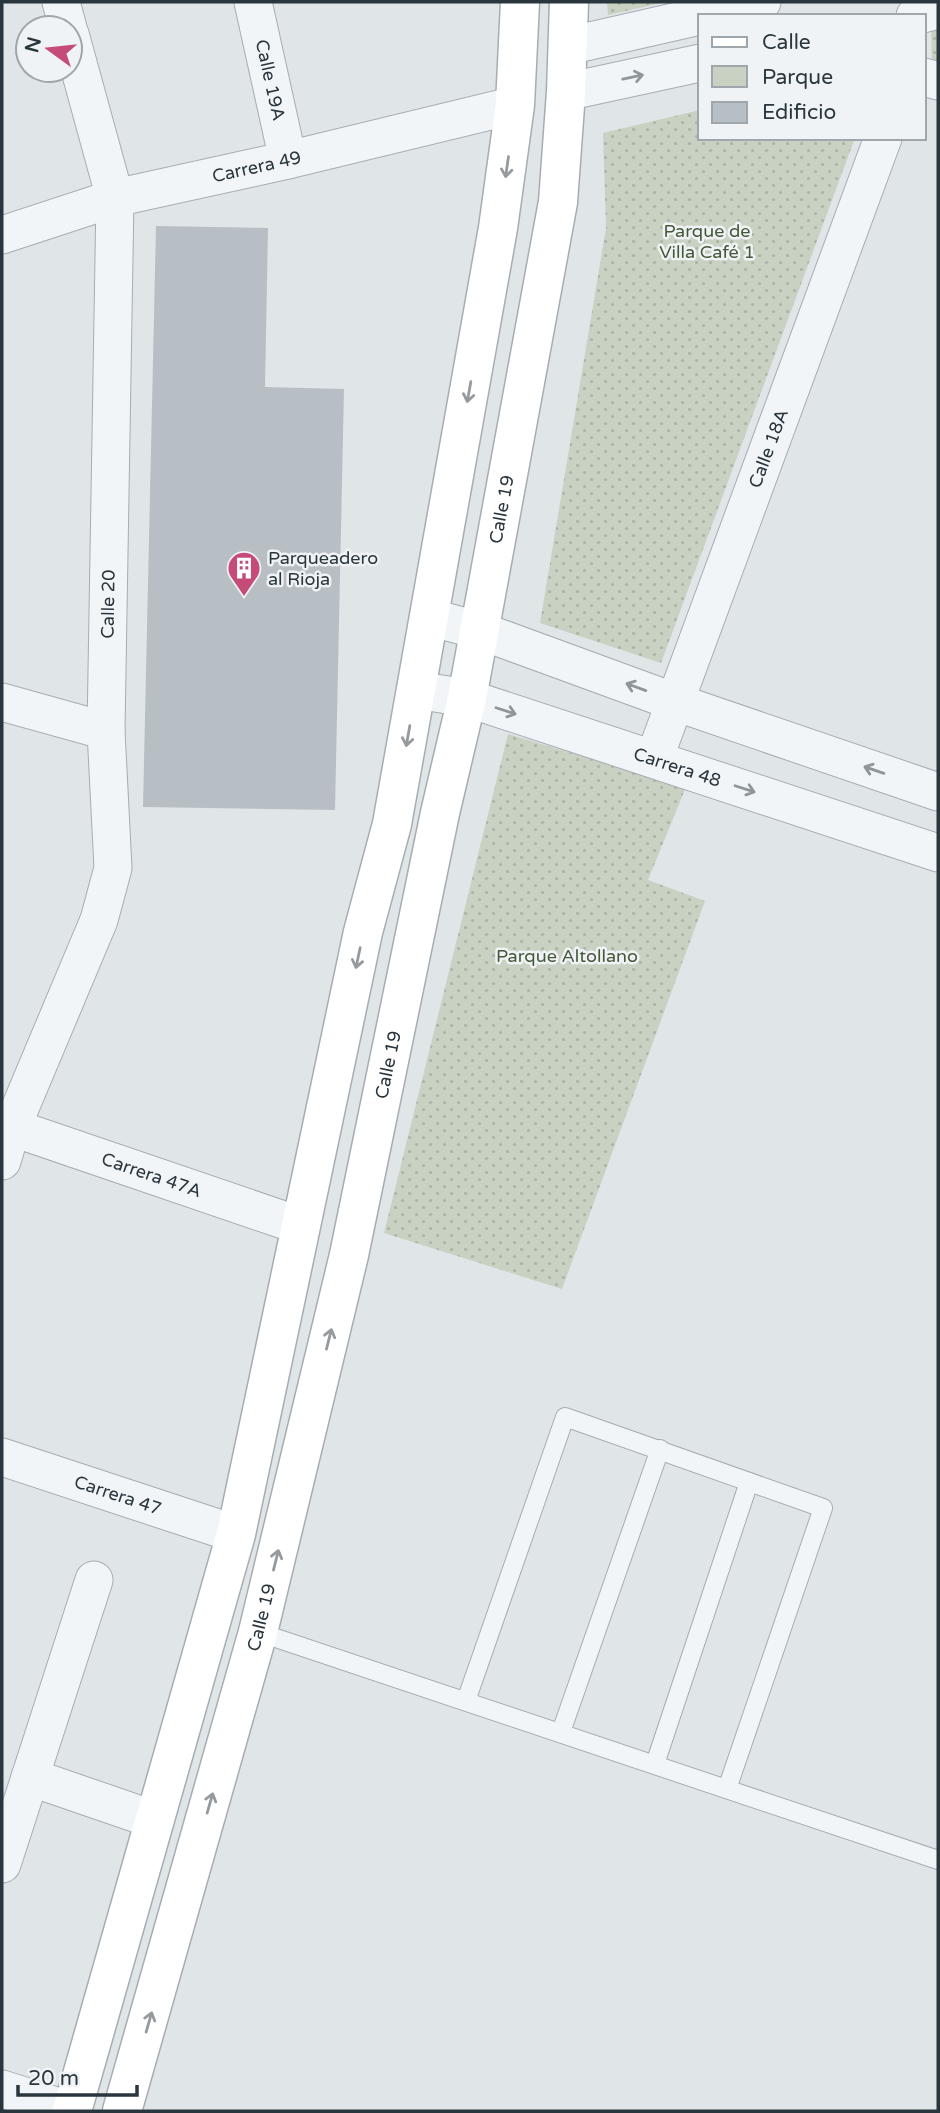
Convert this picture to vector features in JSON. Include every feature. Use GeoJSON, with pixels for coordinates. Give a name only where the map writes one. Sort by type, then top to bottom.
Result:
{"type":"FeatureCollection","features":[{"type":"Feature","properties":{"kind":"main road"},"geometry":{"type":"LineString","coordinates":[[72,2111],[236,1534],[363,932],[392,824],[498,228],[515,105],[520,2]]}},
{"type":"Feature","properties":{"kind":"main road","name":"Calle 19"},"geometry":{"type":"LineString","coordinates":[[122,2111],[258,1632],[349,1255],[440,813],[481,631],[558,202],[569,2]]}},
{"type":"Feature","properties":{"kind":"street","name":"Calle 19A"},"geometry":{"type":"LineString","coordinates":[[253,2],[288,160]]}},
{"type":"Feature","properties":{"kind":"street"},"geometry":{"type":"LineString","coordinates":[[709,14],[762,2]]}},
{"type":"Feature","properties":{"kind":"street"},"geometry":{"type":"LineString","coordinates":[[568,46],[698,16]]}},
{"type":"Feature","properties":{"kind":"street"},"geometry":{"type":"LineString","coordinates":[[566,92],[698,62]]}},
{"type":"Feature","properties":{"kind":"street","name":"Calle 20"},"geometry":{"type":"LineString","coordinates":[[5,1137],[99,920],[113,868],[106,731],[115,198],[84,84]]}},
{"type":"Feature","properties":{"kind":"street","name":"Carrera 49"},"geometry":{"type":"LineString","coordinates":[[3,241],[115,198],[288,160],[515,105]]}},
{"type":"Feature","properties":{"kind":"street","name":"Calle 18A"},"geometry":{"type":"LineString","coordinates":[[653,759],[882,140]]}},
{"type":"Feature","properties":{"kind":"street"},"geometry":{"type":"LineString","coordinates":[[429,617],[481,631],[675,702],[938,792]]}},
{"type":"Feature","properties":{"kind":"street","name":"Carrera 48"},"geometry":{"type":"LineString","coordinates":[[416,690],[467,698],[938,853]]}},
{"type":"Feature","properties":{"kind":"street"},"geometry":{"type":"LineString","coordinates":[[2,702],[106,731]]}},
{"type":"Feature","properties":{"kind":"street","name":"Carrera 47A"},"geometry":{"type":"LineString","coordinates":[[5,1137],[301,1226]]}},
{"type":"Feature","properties":{"kind":"street","name":"Carrera 47"},"geometry":{"type":"LineString","coordinates":[[2,1457],[236,1534]]}},
{"type":"Feature","properties":{"kind":"street"},"geometry":{"type":"LineString","coordinates":[[2,1864],[94,1580]]}},
{"type":"Feature","properties":{"kind":"street"},"geometry":{"type":"LineString","coordinates":[[30,1777],[155,1820]]}},
{"type":"Feature","properties":{"kind":"street"},"geometry":{"type":"LineString","coordinates":[[2,2089],[72,2111]]}},
{"type":"Feature","properties":{"kind":"lane"},"geometry":{"type":"LineString","coordinates":[[466,1701],[565,1417],[822,1508],[727,1788]]}},
{"type":"Feature","properties":{"kind":"lane"},"geometry":{"type":"LineString","coordinates":[[561,1732],[660,1449]]}},
{"type":"Feature","properties":{"kind":"lane"},"geometry":{"type":"LineString","coordinates":[[655,1765],[749,1482]]}},
{"type":"Feature","properties":{"kind":"lane"},"geometry":{"type":"LineString","coordinates":[[258,1632],[938,1860]]}},
{"type":"Feature","properties":{"kind":"green space"},"geometry":{"type":"Polygon","coordinates":[[[607,2],[666,2],[608,15],[607,2]]]}},
{"type":"Feature","properties":{"kind":"green space"},"geometry":{"type":"Polygon","coordinates":[[[938,14],[938,81],[932,79],[931,15],[938,14]]]}},
{"type":"Feature","properties":{"kind":"green space","name":"Parque de Villa Café 1"},"geometry":{"type":"Polygon","coordinates":[[[698,110],[698,140],[854,140],[661,663],[540,623],[606,228],[603,133],[698,110]]]}},
{"type":"Feature","properties":{"kind":"green space","name":"Parque Altollano"},"geometry":{"type":"Polygon","coordinates":[[[508,734],[686,787],[648,880],[705,901],[562,1289],[384,1233],[508,734]]]}},
{"type":"Feature","properties":{"kind":"building","name":"Parqueadero al Rioja"},"geometry":{"type":"Polygon","coordinates":[[[156,226],[268,228],[265,387],[344,389],[335,810],[143,807],[156,226]]]}},
{"type":"Feature","properties":{"kind":"place","name":"Parqueadero al Rioja"},"geometry":{"type":"Point","coordinates":[244,598]}}]}
